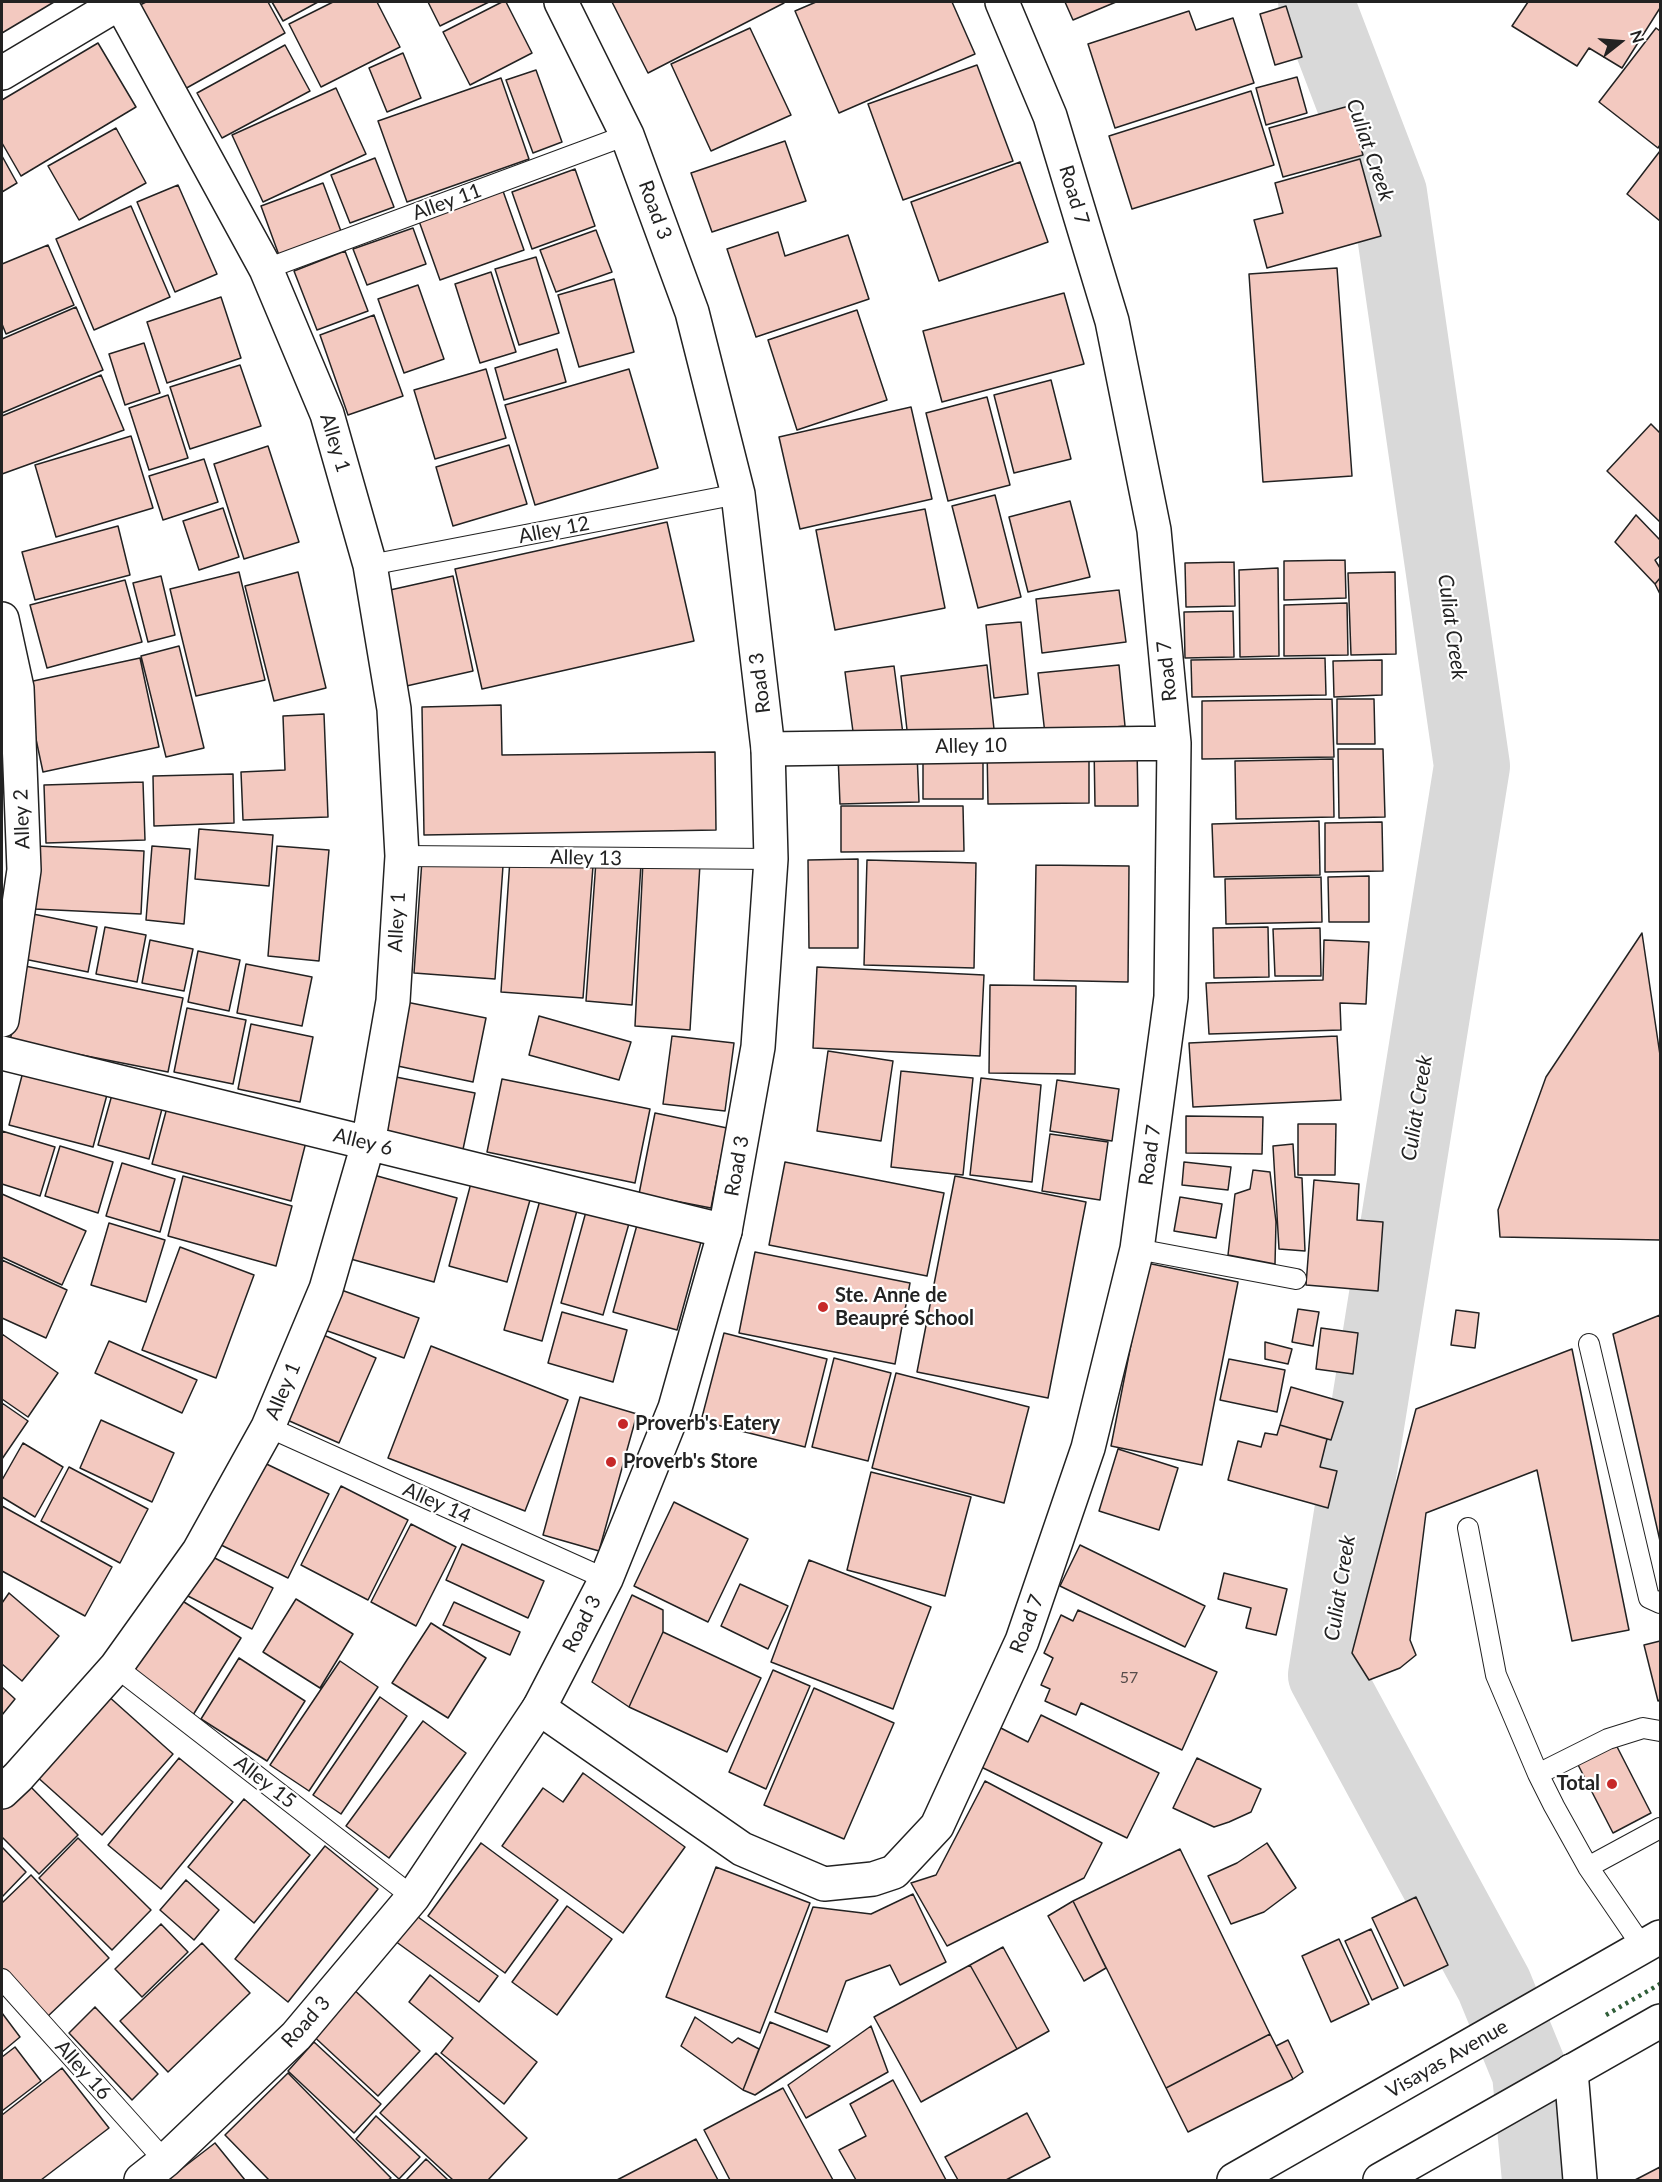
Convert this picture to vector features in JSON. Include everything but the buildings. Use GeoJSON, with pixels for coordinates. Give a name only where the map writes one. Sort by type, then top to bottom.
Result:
{"type":"FeatureCollection","features":[{"type":"Feature","properties":{"kind":"street"},"geometry":{"type":"LineString","coordinates":[[2,73],[120,2]]}},
{"type":"Feature","properties":{"kind":"street","name":"Alley 1"},"geometry":{"type":"LineString","coordinates":[[2,1791],[18,1777],[116,1667],[199,1551],[268,1427],[326,1289],[368,1143],[393,1001],[402,856],[394,709],[370,566],[327,414],[266,269],[120,2]]}},
{"type":"Feature","properties":{"kind":"street","name":"Road 3"},"geometry":{"type":"LineString","coordinates":[[153,2171],[296,2036],[413,1897],[539,1708],[606,1579],[675,1408],[725,1231],[758,1047],[771,860],[768,749],[738,494],[692,312],[627,135],[561,2]]}},
{"type":"Feature","properties":{"kind":"street","name":"Road 7"},"geometry":{"type":"LineString","coordinates":[[539,1708],[742,1849],[824,1884],[873,1880],[894,1872],[937,1826],[1022,1641],[1089,1448],[1137,1249],[1171,997],[1174,742],[1154,530],[1112,321],[1050,116],[1002,2]]}},
{"type":"Feature","properties":{"kind":"street","name":"Alley 2"},"geometry":{"type":"LineString","coordinates":[[2,619],[17,688],[24,870],[2,1020]]}},
{"type":"Feature","properties":{"kind":"street","name":"Alley 10"},"geometry":{"type":"LineString","coordinates":[[768,749],[1174,742]]}},
{"type":"Feature","properties":{"kind":"street","name":"Alley 6"},"geometry":{"type":"LineString","coordinates":[[2,1053],[725,1231]]}},
{"type":"Feature","properties":{"kind":"street","name":"Visayas Avenue"},"geometry":{"type":"LineString","coordinates":[[1252,2176],[1476,2042],[1651,1942]]}},
{"type":"Feature","properties":{"kind":"street"},"geometry":{"type":"LineString","coordinates":[[1380,2181],[1660,2021]]}},
{"type":"Feature","properties":{"kind":"street"},"geometry":{"type":"LineString","coordinates":[[1569,2072],[1580,2181]]}},
{"type":"Feature","properties":{"kind":"lane","name":"Alley 11"},"geometry":{"type":"LineString","coordinates":[[266,269],[627,135]]}},
{"type":"Feature","properties":{"kind":"lane","name":"Alley 12"},"geometry":{"type":"LineString","coordinates":[[370,566],[738,494]]}},
{"type":"Feature","properties":{"kind":"lane","name":"Alley 13"},"geometry":{"type":"LineString","coordinates":[[402,856],[771,860]]}},
{"type":"Feature","properties":{"kind":"lane"},"geometry":{"type":"LineString","coordinates":[[1137,1249],[1296,1279]]}},
{"type":"Feature","properties":{"kind":"lane"},"geometry":{"type":"LineString","coordinates":[[1589,1344],[1648,1598],[1660,1603]]}},
{"type":"Feature","properties":{"kind":"lane","name":"Alley 14"},"geometry":{"type":"LineString","coordinates":[[268,1427],[606,1579]]}},
{"type":"Feature","properties":{"kind":"lane"},"geometry":{"type":"LineString","coordinates":[[1468,1528],[1496,1676],[1538,1774],[1588,1867],[1651,1942]]}},
{"type":"Feature","properties":{"kind":"lane","name":"Alley 15"},"geometry":{"type":"LineString","coordinates":[[116,1667],[413,1897]]}},
{"type":"Feature","properties":{"kind":"lane"},"geometry":{"type":"LineString","coordinates":[[1538,1774],[1608,1739],[1643,1728],[1660,1731]]}},
{"type":"Feature","properties":{"kind":"lane"},"geometry":{"type":"LineString","coordinates":[[1588,1867],[1660,1827]]}},
{"type":"Feature","properties":{"kind":"lane","name":"Alley 16"},"geometry":{"type":"LineString","coordinates":[[2,1979],[153,2171]]}},
{"type":"Feature","properties":{"kind":"waterway","name":"Culiat Creek"},"geometry":{"type":"LineString","coordinates":[[1316,2],[1389,193],[1472,766],[1326,1675],[1494,1985],[1530,2073],[1540,2180]]}},
{"type":"Feature","properties":{"kind":"hedge"},"geometry":{"type":"LineString","coordinates":[[1606,2015],[1660,1984]]}},
{"type":"Feature","properties":{"kind":"place","name":"Ste. Anne de Beaupré School"},"geometry":{"type":"Point","coordinates":[823,1307]}},
{"type":"Feature","properties":{"kind":"place","name":"Proverb's Eatery"},"geometry":{"type":"Point","coordinates":[623,1424]}},
{"type":"Feature","properties":{"kind":"place","name":"Proverb's Store"},"geometry":{"type":"Point","coordinates":[611,1462]}},
{"type":"Feature","properties":{"kind":"place","name":"Total"},"geometry":{"type":"Point","coordinates":[1612,1784]}}]}
